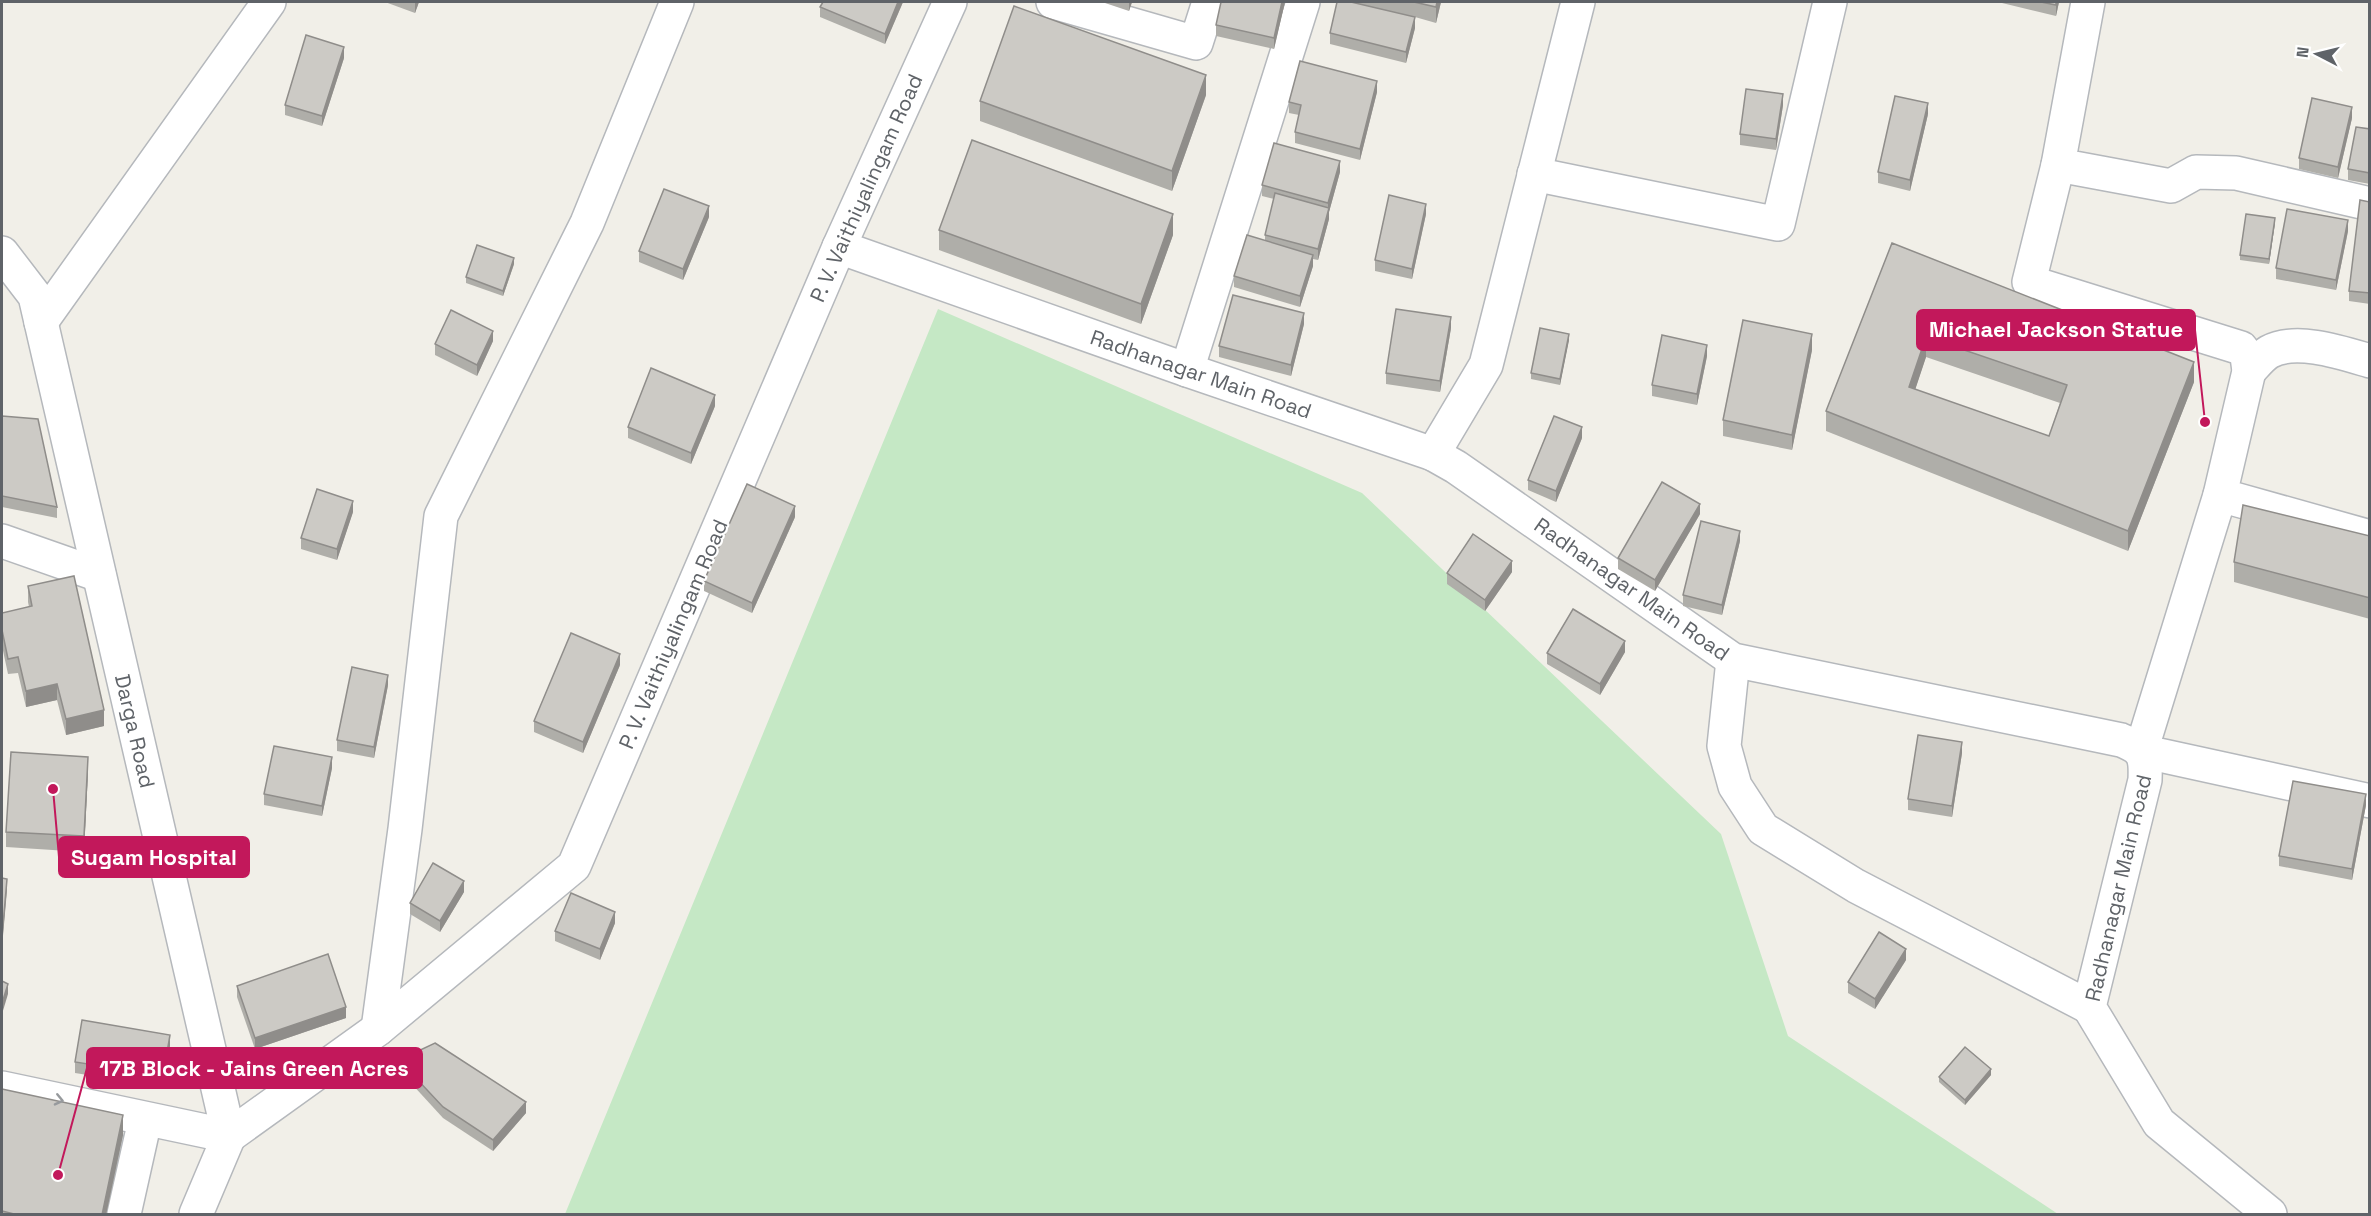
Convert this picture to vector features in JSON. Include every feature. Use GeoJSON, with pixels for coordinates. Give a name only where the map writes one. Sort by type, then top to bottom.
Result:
{"type":"FeatureCollection","features":[{"type":"Feature","properties":{"kind":"street"},"geometry":{"type":"LineString","coordinates":[[41,322],[269,2]]}},
{"type":"Feature","properties":{"kind":"street"},"geometry":{"type":"LineString","coordinates":[[378,1029],[405,829],[441,516],[587,223],[677,2]]}},
{"type":"Feature","properties":{"kind":"street","name":"P. V. Vaithiyalingam Road"},"geometry":{"type":"LineString","coordinates":[[229,1136],[378,1029],[574,867],[839,247],[950,2]]}},
{"type":"Feature","properties":{"kind":"street"},"geometry":{"type":"LineString","coordinates":[[1053,2],[1196,43],[1209,2]]}},
{"type":"Feature","properties":{"kind":"street"},"geometry":{"type":"LineString","coordinates":[[1187,370],[1303,2]]}},
{"type":"Feature","properties":{"kind":"street"},"geometry":{"type":"LineString","coordinates":[[1433,454],[1486,364],[1578,2]]}},
{"type":"Feature","properties":{"kind":"street"},"geometry":{"type":"LineString","coordinates":[[1534,174],[1778,224],[1830,2]]}},
{"type":"Feature","properties":{"kind":"street"},"geometry":{"type":"LineString","coordinates":[[2088,2],[2058,165],[2029,282],[2241,348],[2247,356],[2249,371],[2220,495],[2141,751],[2370,801]]}},
{"type":"Feature","properties":{"kind":"street"},"geometry":{"type":"LineString","coordinates":[[2058,165],[2171,186],[2196,172],[2236,174],[2370,204]]}},
{"type":"Feature","properties":{"kind":"street","name":"Radhanagar Main Road"},"geometry":{"type":"LineString","coordinates":[[839,247],[1433,454],[1466,474],[1733,660],[2121,740],[2134,745],[2141,751],[2146,764],[2145,780],[2088,1007],[2159,1123],[2270,1215]]}},
{"type":"Feature","properties":{"kind":"street","name":"Darga Road"},"geometry":{"type":"LineString","coordinates":[[2,253],[35,296],[229,1136]]}},
{"type":"Feature","properties":{"kind":"street"},"geometry":{"type":"LineString","coordinates":[[2249,371],[2270,351],[2294,346],[2326,348],[2370,361]]}},
{"type":"Feature","properties":{"kind":"street"},"geometry":{"type":"LineString","coordinates":[[2220,495],[2370,537]]}},
{"type":"Feature","properties":{"kind":"street"},"geometry":{"type":"LineString","coordinates":[[2,541],[99,575]]}},
{"type":"Feature","properties":{"kind":"street"},"geometry":{"type":"LineString","coordinates":[[1733,660],[1724,746],[1735,786],[1763,829],[1856,886],[2088,1007]]}},
{"type":"Feature","properties":{"kind":"street"},"geometry":{"type":"LineString","coordinates":[[2,1088],[229,1136],[196,1215]]}},
{"type":"Feature","properties":{"kind":"street"},"geometry":{"type":"LineString","coordinates":[[124,1215],[145,1120]]}},
{"type":"Feature","properties":{"kind":"green space"},"geometry":{"type":"Polygon","coordinates":[[[938,309],[1362,493],[1721,834],[1788,1036],[2058,1214],[565,1214],[938,309]]]}},
{"type":"Feature","properties":{"kind":"building"},"geometry":{"type":"Polygon","coordinates":[[[823,2],[898,2],[885,34],[820,7],[823,2]]]}},
{"type":"Feature","properties":{"kind":"building"},"geometry":{"type":"Polygon","coordinates":[[[1221,2],[1282,2],[1274,38],[1216,25],[1221,2]]]}},
{"type":"Feature","properties":{"kind":"building"},"geometry":{"type":"Polygon","coordinates":[[[1337,2],[1351,2],[1415,17],[1406,52],[1330,33],[1337,2]]]}},
{"type":"Feature","properties":{"kind":"building"},"geometry":{"type":"Polygon","coordinates":[[[1414,2],[1437,2],[1436,7],[1414,2]]]}},
{"type":"Feature","properties":{"kind":"building"},"geometry":{"type":"Polygon","coordinates":[[[1014,6],[1206,75],[1172,171],[980,101],[1014,6]]]}},
{"type":"Feature","properties":{"kind":"building"},"geometry":{"type":"Polygon","coordinates":[[[306,35],[344,47],[322,116],[285,105],[306,35]]]}},
{"type":"Feature","properties":{"kind":"building"},"geometry":{"type":"Polygon","coordinates":[[[1300,61],[1377,81],[1360,149],[1295,132],[1301,105],[1289,102],[1300,61]]]}},
{"type":"Feature","properties":{"kind":"building"},"geometry":{"type":"Polygon","coordinates":[[[1746,89],[1783,94],[1776,139],[1740,134],[1746,89]]]}},
{"type":"Feature","properties":{"kind":"building"},"geometry":{"type":"Polygon","coordinates":[[[1895,96],[1928,103],[1910,180],[1878,172],[1895,96]]]}},
{"type":"Feature","properties":{"kind":"building"},"geometry":{"type":"Polygon","coordinates":[[[2312,98],[2352,107],[2338,167],[2299,158],[2312,98]]]}},
{"type":"Feature","properties":{"kind":"building"},"geometry":{"type":"Polygon","coordinates":[[[2356,127],[2370,129],[2370,173],[2348,169],[2356,127]]]}},
{"type":"Feature","properties":{"kind":"building"},"geometry":{"type":"Polygon","coordinates":[[[972,140],[1173,214],[1141,304],[939,230],[972,140]]]}},
{"type":"Feature","properties":{"kind":"building"},"geometry":{"type":"Polygon","coordinates":[[[1274,143],[1340,161],[1328,203],[1262,185],[1274,143]]]}},
{"type":"Feature","properties":{"kind":"building"},"geometry":{"type":"Polygon","coordinates":[[[664,189],[709,206],[683,269],[639,251],[664,189]]]}},
{"type":"Feature","properties":{"kind":"building"},"geometry":{"type":"Polygon","coordinates":[[[1275,193],[1329,208],[1318,249],[1265,235],[1275,193]]]}},
{"type":"Feature","properties":{"kind":"building"},"geometry":{"type":"Polygon","coordinates":[[[1389,195],[1426,204],[1412,269],[1375,260],[1389,195]]]}},
{"type":"Feature","properties":{"kind":"building"},"geometry":{"type":"Polygon","coordinates":[[[2360,200],[2370,202],[2370,293],[2349,291],[2360,200]]]}},
{"type":"Feature","properties":{"kind":"building"},"geometry":{"type":"Polygon","coordinates":[[[2287,209],[2348,220],[2336,280],[2276,268],[2287,209]]]}},
{"type":"Feature","properties":{"kind":"building"},"geometry":{"type":"Polygon","coordinates":[[[2246,214],[2275,218],[2269,259],[2240,255],[2246,214]]]}},
{"type":"Feature","properties":{"kind":"building"},"geometry":{"type":"Polygon","coordinates":[[[1247,235],[1313,255],[1300,296],[1234,276],[1247,235]]]}},
{"type":"Feature","properties":{"kind":"building"},"geometry":{"type":"Polygon","coordinates":[[[1892,243],[2194,362],[2128,531],[1826,411],[1892,243]],[[1926,337],[1909,387],[2049,436],[2067,385],[1926,337]]]}},
{"type":"Feature","properties":{"kind":"building"},"geometry":{"type":"Polygon","coordinates":[[[477,245],[514,258],[503,291],[466,277],[477,245]]]}},
{"type":"Feature","properties":{"kind":"building"},"geometry":{"type":"Polygon","coordinates":[[[1233,295],[1304,313],[1291,365],[1219,346],[1233,295]]]}},
{"type":"Feature","properties":{"kind":"building"},"geometry":{"type":"Polygon","coordinates":[[[1396,309],[1451,317],[1440,381],[1386,373],[1396,309]]]}},
{"type":"Feature","properties":{"kind":"building"},"geometry":{"type":"Polygon","coordinates":[[[451,310],[493,331],[477,365],[435,344],[451,310]]]}},
{"type":"Feature","properties":{"kind":"building"},"geometry":{"type":"Polygon","coordinates":[[[1743,320],[1812,334],[1792,435],[1723,420],[1743,320]]]}},
{"type":"Feature","properties":{"kind":"building"},"geometry":{"type":"Polygon","coordinates":[[[1540,328],[1569,334],[1560,379],[1531,373],[1540,328]]]}},
{"type":"Feature","properties":{"kind":"building"},"geometry":{"type":"Polygon","coordinates":[[[1662,335],[1707,345],[1697,394],[1652,385],[1662,335]]]}},
{"type":"Feature","properties":{"kind":"building"},"geometry":{"type":"Polygon","coordinates":[[[651,368],[715,395],[691,453],[628,427],[651,368]]]}},
{"type":"Feature","properties":{"kind":"building"},"geometry":{"type":"Polygon","coordinates":[[[2,416],[38,419],[57,507],[2,496],[2,416]]]}},
{"type":"Feature","properties":{"kind":"building"},"geometry":{"type":"Polygon","coordinates":[[[1554,416],[1582,427],[1556,491],[1528,480],[1554,416]]]}},
{"type":"Feature","properties":{"kind":"building"},"geometry":{"type":"Polygon","coordinates":[[[1662,482],[1700,504],[1655,580],[1618,558],[1662,482]]]}},
{"type":"Feature","properties":{"kind":"building"},"geometry":{"type":"Polygon","coordinates":[[[747,484],[795,506],[752,603],[704,581],[747,484]]]}},
{"type":"Feature","properties":{"kind":"building"},"geometry":{"type":"Polygon","coordinates":[[[317,489],[353,501],[337,549],[301,538],[317,489]]]}},
{"type":"Feature","properties":{"kind":"building"},"geometry":{"type":"Polygon","coordinates":[[[2243,505],[2370,536],[2370,598],[2234,562],[2243,505]]]}},
{"type":"Feature","properties":{"kind":"building"},"geometry":{"type":"Polygon","coordinates":[[[1701,521],[1740,531],[1722,605],[1683,595],[1701,521]]]}},
{"type":"Feature","properties":{"kind":"building"},"geometry":{"type":"Polygon","coordinates":[[[1473,534],[1512,561],[1485,600],[1447,573],[1473,534]]]}},
{"type":"Feature","properties":{"kind":"building"},"geometry":{"type":"Polygon","coordinates":[[[74,576],[104,710],[66,719],[57,684],[26,691],[18,657],[8,659],[2,630],[2,613],[32,606],[28,586],[74,576]]]}},
{"type":"Feature","properties":{"kind":"building"},"geometry":{"type":"Polygon","coordinates":[[[1573,609],[1625,641],[1600,684],[1547,653],[1573,609]]]}},
{"type":"Feature","properties":{"kind":"building"},"geometry":{"type":"Polygon","coordinates":[[[571,633],[620,654],[583,742],[534,721],[571,633]]]}},
{"type":"Feature","properties":{"kind":"building"},"geometry":{"type":"Polygon","coordinates":[[[352,667],[388,675],[374,747],[337,740],[352,667]]]}},
{"type":"Feature","properties":{"kind":"building"},"geometry":{"type":"Polygon","coordinates":[[[1918,735],[1962,742],[1952,806],[1908,799],[1918,735]]]}},
{"type":"Feature","properties":{"kind":"building"},"geometry":{"type":"Polygon","coordinates":[[[274,746],[332,757],[322,806],[264,794],[274,746]]]}},
{"type":"Feature","properties":{"kind":"building"},"geometry":{"type":"Polygon","coordinates":[[[11,752],[88,757],[84,836],[6,832],[11,752]]]}},
{"type":"Feature","properties":{"kind":"building"},"geometry":{"type":"Polygon","coordinates":[[[2293,781],[2366,794],[2352,869],[2279,856],[2293,781]]]}},
{"type":"Feature","properties":{"kind":"building"},"geometry":{"type":"Polygon","coordinates":[[[433,863],[464,881],[440,921],[410,903],[433,863]]]}},
{"type":"Feature","properties":{"kind":"building"},"geometry":{"type":"Polygon","coordinates":[[[2,878],[7,879],[2,936],[2,878]]]}},
{"type":"Feature","properties":{"kind":"building"},"geometry":{"type":"Polygon","coordinates":[[[571,893],[615,912],[600,949],[555,931],[571,893]]]}},
{"type":"Feature","properties":{"kind":"building"},"geometry":{"type":"Polygon","coordinates":[[[1879,932],[1906,949],[1875,999],[1848,982],[1879,932]]]}},
{"type":"Feature","properties":{"kind":"building"},"geometry":{"type":"Polygon","coordinates":[[[328,954],[346,1007],[255,1038],[237,986],[328,954]]]}},
{"type":"Feature","properties":{"kind":"building"},"geometry":{"type":"Polygon","coordinates":[[[2,981],[8,984],[2,1003],[2,981]]]}},
{"type":"Feature","properties":{"kind":"building"},"geometry":{"type":"Polygon","coordinates":[[[82,1020],[170,1035],[163,1076],[75,1062],[82,1020]]]}},
{"type":"Feature","properties":{"kind":"building"},"geometry":{"type":"Polygon","coordinates":[[[435,1043],[526,1102],[493,1140],[443,1107],[399,1060],[435,1043]]]}},
{"type":"Feature","properties":{"kind":"building"},"geometry":{"type":"Polygon","coordinates":[[[1965,1047],[1991,1069],[1965,1100],[1939,1077],[1965,1047]]]}},
{"type":"Feature","properties":{"kind":"building"},"geometry":{"type":"Polygon","coordinates":[[[2,1089],[123,1115],[102,1215],[18,1215],[2,1211],[2,1089]]]}},
{"type":"Feature","properties":{"kind":"place","name":"Michael Jackson Statue"},"geometry":{"type":"Point","coordinates":[2205,422]}},
{"type":"Feature","properties":{"kind":"place","name":"Sugam Hospital"},"geometry":{"type":"Point","coordinates":[53,789]}},
{"type":"Feature","properties":{"kind":"place","name":"17B Block - Jains Green Acres"},"geometry":{"type":"Point","coordinates":[58,1175]}}]}
